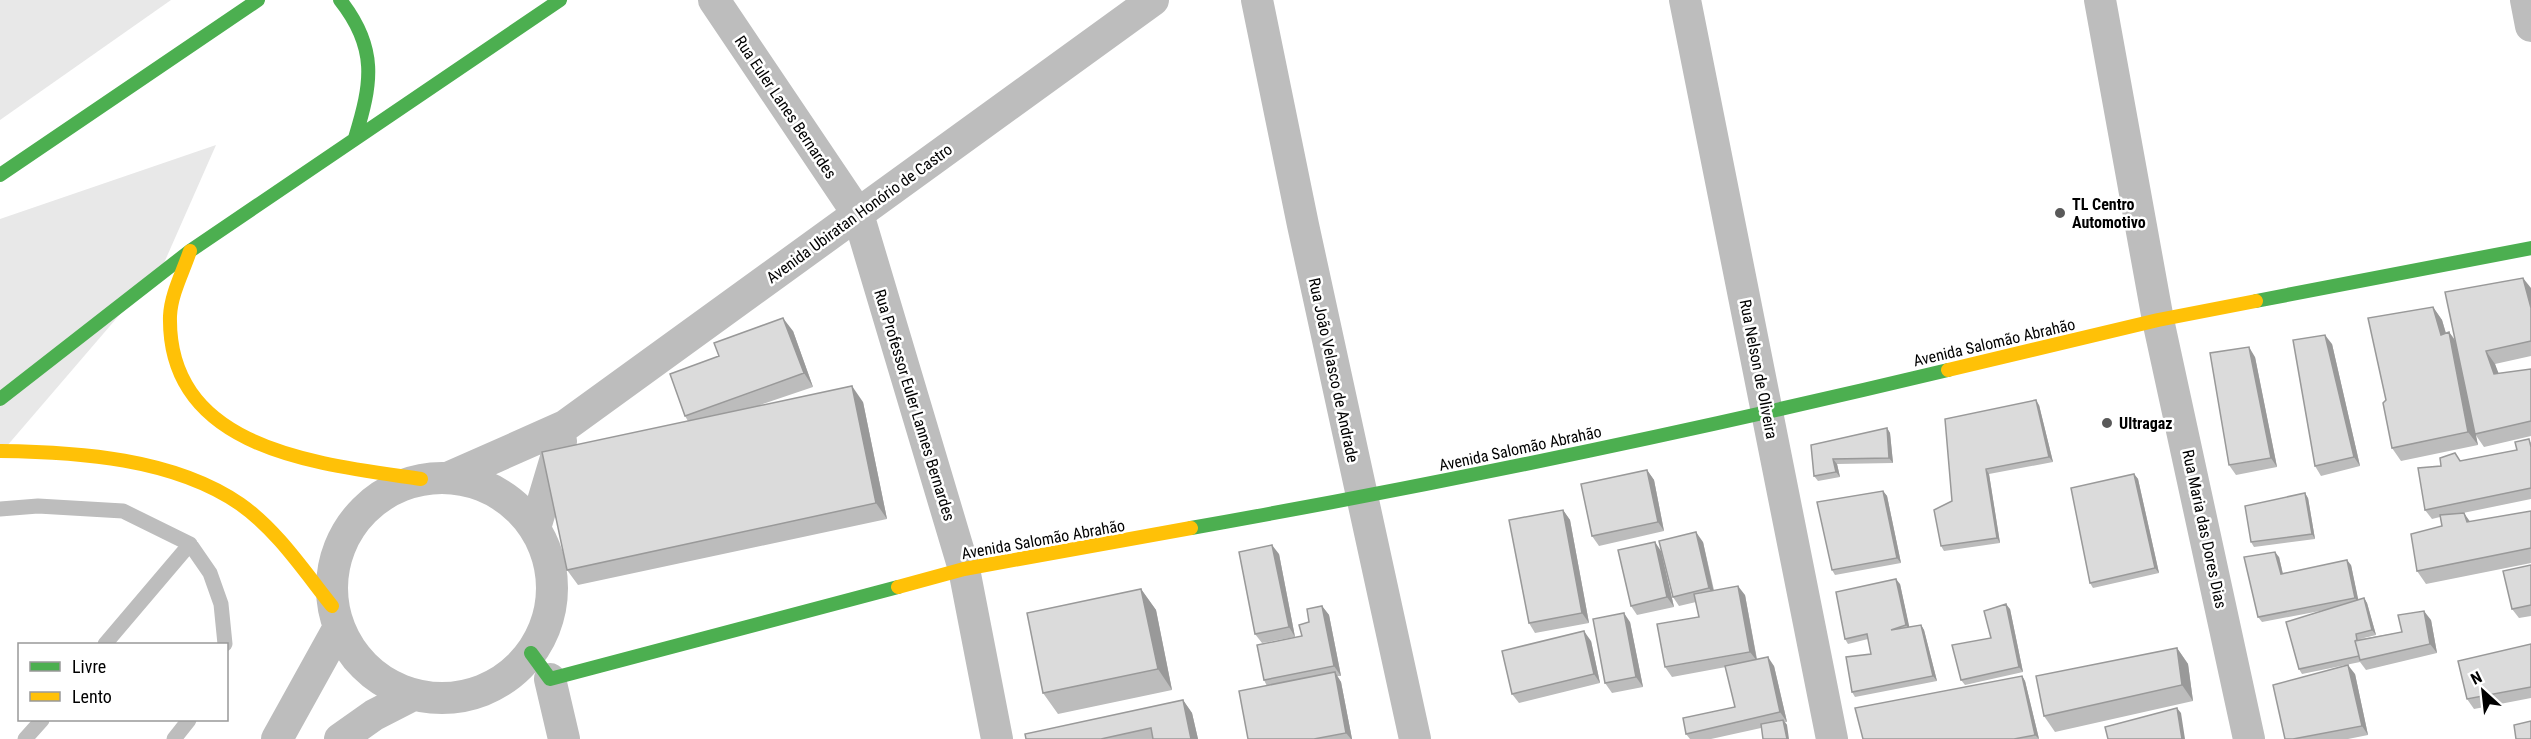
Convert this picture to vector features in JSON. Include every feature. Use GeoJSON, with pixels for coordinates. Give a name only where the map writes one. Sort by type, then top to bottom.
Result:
{"type":"FeatureCollection","features":[{"type":"Feature","properties":{"kind":"street"},"geometry":{"type":"LineString","coordinates":[[0,175],[258,0]]}},
{"type":"Feature","properties":{"kind":"street"},"geometry":{"type":"LineString","coordinates":[[340,0],[354,15],[368,49],[369,95],[356,138]]}},
{"type":"Feature","properties":{"kind":"street"},"geometry":{"type":"LineString","coordinates":[[0,399],[190,252],[560,0]]}},
{"type":"Feature","properties":{"kind":"street","name":"Rua Euler Lanes Bernardes"},"geometry":{"type":"LineString","coordinates":[[714,0],[858,214]]}},
{"type":"Feature","properties":{"kind":"street","name":"Avenida Ubiratan Honório de Castro"},"geometry":{"type":"LineString","coordinates":[[335,617],[332,572],[342,539],[362,511],[389,490],[436,478],[565,426],[1153,0]]}},
{"type":"Feature","properties":{"kind":"street","name":"Rua João Velasco de Andrade"},"geometry":{"type":"LineString","coordinates":[[1257,0],[1361,498],[1415,739]]}},
{"type":"Feature","properties":{"kind":"street","name":"Rua Nelson de Oliveira"},"geometry":{"type":"LineString","coordinates":[[1685,0],[1832,739]]}},
{"type":"Feature","properties":{"kind":"street","name":"Rua Maria das Dores Dias"},"geometry":{"type":"LineString","coordinates":[[2100,0],[2158,320],[2249,739]]}},
{"type":"Feature","properties":{"kind":"street"},"geometry":{"type":"LineString","coordinates":[[2526,0],[2531,26]]}},
{"type":"Feature","properties":{"kind":"street","name":"Rua Professor Euler Lannes Bernardes"},"geometry":{"type":"LineString","coordinates":[[858,214],[964,569],[997,739]]}},
{"type":"Feature","properties":{"kind":"street","name":"Avenida Salomão Abrahão"},"geometry":{"type":"LineString","coordinates":[[550,680],[964,569],[1361,498],[1768,413],[2158,320],[2531,248]]}},
{"type":"Feature","properties":{"kind":"street"},"geometry":{"type":"LineString","coordinates":[[0,451],[109,460],[202,483],[224,493],[263,524],[335,617],[359,662],[383,682],[413,695],[446,698],[478,692],[507,676],[531,653],[546,624],[552,591],[549,558],[535,528],[513,502],[483,485],[317,463],[261,448],[225,428],[194,398],[171,359],[170,316],[190,252]]}},
{"type":"Feature","properties":{"kind":"street"},"geometry":{"type":"LineString","coordinates":[[535,528],[565,426]]}},
{"type":"Feature","properties":{"kind":"street"},"geometry":{"type":"LineString","coordinates":[[277,739],[335,617]]}},
{"type":"Feature","properties":{"kind":"street"},"geometry":{"type":"LineString","coordinates":[[531,653],[550,680],[564,739]]}},
{"type":"Feature","properties":{"kind":"street"},"geometry":{"type":"LineString","coordinates":[[340,739],[374,715],[413,695]]}},
{"type":"Feature","properties":{"kind":"lane"},"geometry":{"type":"LineString","coordinates":[[0,509],[38,506],[123,511],[190,544],[210,573],[221,604],[225,643]]}},
{"type":"Feature","properties":{"kind":"lane"},"geometry":{"type":"LineString","coordinates":[[107,643],[190,544]]}},
{"type":"Feature","properties":{"kind":"lane"},"geometry":{"type":"LineString","coordinates":[[25,739],[41,721]]}},
{"type":"Feature","properties":{"kind":"lane"},"geometry":{"type":"LineString","coordinates":[[174,739],[188,721]]}},
{"type":"Feature","properties":{"kind":"shaded area"},"geometry":{"type":"Polygon","coordinates":[[[0,0],[171,0],[0,120],[0,0]]]}},
{"type":"Feature","properties":{"kind":"shaded area"},"geometry":{"type":"Polygon","coordinates":[[[216,145],[164,263],[0,454],[0,219],[216,145]]]}},
{"type":"Feature","properties":{"kind":"building"},"geometry":{"type":"Polygon","coordinates":[[[2523,278],[2531,308],[2531,341],[2486,351],[2494,374],[2531,369],[2531,421],[2475,434],[2445,292],[2523,278]]]}},
{"type":"Feature","properties":{"kind":"building"},"geometry":{"type":"Polygon","coordinates":[[[2433,307],[2441,335],[2449,332],[2468,432],[2392,448],[2383,403],[2386,400],[2368,318],[2433,307]]]}},
{"type":"Feature","properties":{"kind":"building"},"geometry":{"type":"Polygon","coordinates":[[[783,318],[804,373],[685,416],[670,374],[719,356],[714,343],[783,318]]]}},
{"type":"Feature","properties":{"kind":"building"},"geometry":{"type":"Polygon","coordinates":[[[2325,335],[2354,457],[2315,466],[2293,340],[2325,335]]]}},
{"type":"Feature","properties":{"kind":"building"},"geometry":{"type":"Polygon","coordinates":[[[2249,347],[2271,458],[2229,465],[2210,353],[2249,347]]]}},
{"type":"Feature","properties":{"kind":"building"},"geometry":{"type":"Polygon","coordinates":[[[852,386],[876,503],[567,570],[542,452],[852,386]]]}},
{"type":"Feature","properties":{"kind":"building"},"geometry":{"type":"Polygon","coordinates":[[[2036,400],[2049,457],[1986,469],[1997,538],[1941,546],[1934,510],[1952,501],[1945,419],[2036,400]]]}},
{"type":"Feature","properties":{"kind":"building"},"geometry":{"type":"Polygon","coordinates":[[[1887,428],[1889,458],[1833,459],[1836,472],[1814,476],[1811,445],[1887,428]]]}},
{"type":"Feature","properties":{"kind":"building"},"geometry":{"type":"Polygon","coordinates":[[[2529,439],[2531,488],[2425,510],[2418,468],[2441,466],[2440,458],[2455,453],[2460,461],[2517,450],[2515,442],[2529,439]]]}},
{"type":"Feature","properties":{"kind":"building"},"geometry":{"type":"Polygon","coordinates":[[[1647,470],[1658,522],[1592,536],[1581,484],[1647,470]]]}},
{"type":"Feature","properties":{"kind":"building"},"geometry":{"type":"Polygon","coordinates":[[[2134,474],[2155,568],[2090,583],[2071,488],[2134,474]]]}},
{"type":"Feature","properties":{"kind":"building"},"geometry":{"type":"Polygon","coordinates":[[[1883,491],[1897,558],[1832,570],[1817,502],[1883,491]]]}},
{"type":"Feature","properties":{"kind":"building"},"geometry":{"type":"Polygon","coordinates":[[[2305,493],[2312,534],[2251,542],[2245,506],[2305,493]]]}},
{"type":"Feature","properties":{"kind":"building"},"geometry":{"type":"Polygon","coordinates":[[[1563,510],[1582,613],[1529,623],[1509,520],[1563,510]]]}},
{"type":"Feature","properties":{"kind":"building"},"geometry":{"type":"Polygon","coordinates":[[[2531,511],[2531,548],[2417,571],[2411,534],[2442,526],[2440,515],[2464,513],[2467,522],[2531,511]]]}},
{"type":"Feature","properties":{"kind":"building"},"geometry":{"type":"Polygon","coordinates":[[[1696,532],[1709,588],[1673,597],[1659,541],[1696,532]]]}},
{"type":"Feature","properties":{"kind":"building"},"geometry":{"type":"Polygon","coordinates":[[[1655,542],[1667,597],[1631,606],[1618,550],[1655,542]]]}},
{"type":"Feature","properties":{"kind":"building"},"geometry":{"type":"Polygon","coordinates":[[[1272,545],[1289,627],[1255,634],[1239,552],[1272,545]]]}},
{"type":"Feature","properties":{"kind":"building"},"geometry":{"type":"Polygon","coordinates":[[[2275,552],[2281,574],[2347,560],[2355,598],[2258,617],[2244,557],[2275,552]]]}},
{"type":"Feature","properties":{"kind":"building"},"geometry":{"type":"Polygon","coordinates":[[[2531,565],[2531,605],[2512,609],[2503,571],[2531,565]]]}},
{"type":"Feature","properties":{"kind":"building"},"geometry":{"type":"Polygon","coordinates":[[[1896,579],[1906,625],[1891,630],[1921,625],[1933,676],[1852,692],[1846,657],[1871,654],[1867,634],[1845,639],[1836,592],[1896,579]]]}},
{"type":"Feature","properties":{"kind":"building"},"geometry":{"type":"Polygon","coordinates":[[[1738,586],[1750,652],[1665,667],[1657,624],[1699,617],[1694,594],[1738,586]]]}},
{"type":"Feature","properties":{"kind":"building"},"geometry":{"type":"Polygon","coordinates":[[[1141,589],[1158,669],[1043,693],[1027,613],[1141,589]]]}},
{"type":"Feature","properties":{"kind":"building"},"geometry":{"type":"Polygon","coordinates":[[[2364,598],[2372,630],[2356,634],[2357,640],[2355,641],[2359,656],[2299,669],[2286,622],[2364,598]]]}},
{"type":"Feature","properties":{"kind":"building"},"geometry":{"type":"Polygon","coordinates":[[[2006,604],[2019,667],[1961,680],[1952,645],[1991,638],[1984,611],[2006,604]]]}},
{"type":"Feature","properties":{"kind":"building"},"geometry":{"type":"Polygon","coordinates":[[[1322,606],[1334,666],[1264,680],[1257,645],[1302,636],[1299,625],[1309,622],[1307,609],[1322,606]]]}},
{"type":"Feature","properties":{"kind":"building"},"geometry":{"type":"Polygon","coordinates":[[[2424,611],[2430,644],[2360,660],[2355,641],[2402,632],[2398,615],[2424,611]]]}},
{"type":"Feature","properties":{"kind":"building"},"geometry":{"type":"Polygon","coordinates":[[[1624,613],[1636,677],[1605,683],[1593,619],[1624,613]]]}},
{"type":"Feature","properties":{"kind":"building"},"geometry":{"type":"Polygon","coordinates":[[[1584,631],[1594,674],[1512,694],[1502,651],[1584,631]]]}},
{"type":"Feature","properties":{"kind":"building"},"geometry":{"type":"Polygon","coordinates":[[[2531,644],[2531,687],[2467,699],[2458,661],[2531,644]]]}},
{"type":"Feature","properties":{"kind":"building"},"geometry":{"type":"Polygon","coordinates":[[[2177,648],[2182,685],[2044,716],[2036,676],[2177,648]]]}},
{"type":"Feature","properties":{"kind":"building"},"geometry":{"type":"Polygon","coordinates":[[[1768,657],[1780,712],[1686,734],[1683,718],[1735,707],[1725,666],[1768,657]]]}},
{"type":"Feature","properties":{"kind":"building"},"geometry":{"type":"Polygon","coordinates":[[[2348,665],[2362,726],[2285,739],[2273,685],[2348,665]]]}},
{"type":"Feature","properties":{"kind":"building"},"geometry":{"type":"Polygon","coordinates":[[[1335,672],[1346,733],[1314,739],[1248,739],[1239,691],[1335,672]]]}},
{"type":"Feature","properties":{"kind":"building"},"geometry":{"type":"Polygon","coordinates":[[[2022,676],[2035,735],[2014,739],[1863,739],[1855,708],[2022,676]]]}},
{"type":"Feature","properties":{"kind":"building"},"geometry":{"type":"Polygon","coordinates":[[[1183,700],[1191,739],[1153,739],[1151,728],[1101,739],[1026,739],[1025,734],[1183,700]]]}},
{"type":"Feature","properties":{"kind":"building"},"geometry":{"type":"Polygon","coordinates":[[[2177,708],[2182,739],[2108,739],[2105,727],[2177,708]]]}},
{"type":"Feature","properties":{"kind":"building"},"geometry":{"type":"Polygon","coordinates":[[[1783,720],[1787,739],[1763,739],[1761,724],[1783,720]]]}},
{"type":"Feature","properties":{"kind":"building"},"geometry":{"type":"Polygon","coordinates":[[[2531,721],[2531,739],[2516,739],[2514,725],[2531,721]]]}},
{"type":"Feature","properties":{"kind":"traffic: fast"},"geometry":{"type":"LineString","coordinates":[[0,175],[258,0]]}},
{"type":"Feature","properties":{"kind":"traffic: fast"},"geometry":{"type":"LineString","coordinates":[[340,0],[361,34],[368,66],[365,100],[355,138]]}},
{"type":"Feature","properties":{"kind":"traffic: fast"},"geometry":{"type":"LineString","coordinates":[[0,399],[190,251],[560,0]]}},
{"type":"Feature","properties":{"kind":"traffic: fast"},"geometry":{"type":"LineString","coordinates":[[2256,301],[2531,248]]}},
{"type":"Feature","properties":{"kind":"traffic: fast"},"geometry":{"type":"LineString","coordinates":[[1191,528],[1571,455],[1948,370]]}},
{"type":"Feature","properties":{"kind":"traffic: fast"},"geometry":{"type":"LineString","coordinates":[[531,653],[550,679],[898,587]]}},
{"type":"Feature","properties":{"kind":"traffic: slow"},"geometry":{"type":"LineString","coordinates":[[190,251],[171,308],[176,361],[194,396],[221,423],[256,442],[296,456],[339,466],[421,479]]}},
{"type":"Feature","properties":{"kind":"traffic: slow"},"geometry":{"type":"LineString","coordinates":[[1948,370],[2158,320],[2256,301]]}},
{"type":"Feature","properties":{"kind":"traffic: slow"},"geometry":{"type":"LineString","coordinates":[[0,451],[61,453],[124,461],[185,476],[214,489],[240,504],[266,526],[332,606]]}},
{"type":"Feature","properties":{"kind":"traffic: slow"},"geometry":{"type":"LineString","coordinates":[[898,587],[964,569],[1191,528]]}},
{"type":"Feature","properties":{"kind":"place","name":"TL Centro Automotivo"},"geometry":{"type":"Point","coordinates":[2060,213]}},
{"type":"Feature","properties":{"kind":"place","name":"Ultragaz"},"geometry":{"type":"Point","coordinates":[2107,423]}}]}
